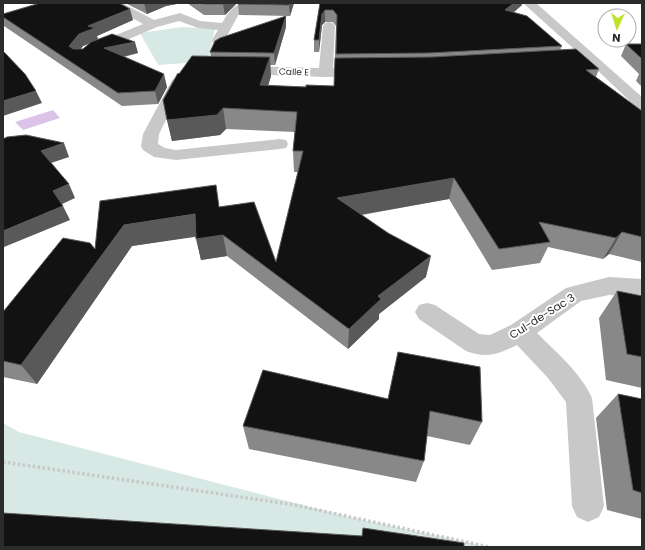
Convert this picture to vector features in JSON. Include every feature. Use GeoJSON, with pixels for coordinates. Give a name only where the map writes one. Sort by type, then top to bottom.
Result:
{"type":"FeatureCollection","features":[{"type":"Feature","properties":{"kind":"street"},"geometry":{"type":"LineString","coordinates":[[113,3],[153,24]]}},
{"type":"Feature","properties":{"kind":"street"},"geometry":{"type":"LineString","coordinates":[[214,48],[224,27],[235,10],[255,3]]}},
{"type":"Feature","properties":{"kind":"street"},"geometry":{"type":"LineString","coordinates":[[528,3],[596,61],[642,105]]}},
{"type":"Feature","properties":{"kind":"street"},"geometry":{"type":"LineString","coordinates":[[86,54],[89,50],[153,24],[180,17],[198,24],[224,27]]}},
{"type":"Feature","properties":{"kind":"street"},"geometry":{"type":"LineString","coordinates":[[326,73],[329,26]]}},
{"type":"Feature","properties":{"kind":"street"},"geometry":{"type":"LineString","coordinates":[[549,65],[596,61]]}},
{"type":"Feature","properties":{"kind":"street","name":"Calle E"},"geometry":{"type":"LineString","coordinates":[[228,69],[326,73],[382,73]]}},
{"type":"Feature","properties":{"kind":"street"},"geometry":{"type":"LineString","coordinates":[[187,72],[182,75],[151,134],[149,146],[160,153],[176,155],[280,144]]}},
{"type":"Feature","properties":{"kind":"street","name":"Cul-de-Sac 3"},"geometry":{"type":"LineString","coordinates":[[427,312],[475,344],[492,346],[520,332],[574,294],[608,286],[642,288]]}},
{"type":"Feature","properties":{"kind":"street"},"geometry":{"type":"LineString","coordinates":[[520,332],[557,370],[579,398],[588,506]]}},
{"type":"Feature","properties":{"kind":"path"},"geometry":{"type":"LineString","coordinates":[[3,462],[295,505],[489,547]]}},
{"type":"Feature","properties":{"kind":"shaded area"},"geometry":{"type":"Polygon","coordinates":[[[182,27],[215,29],[211,47],[212,51],[202,62],[158,65],[140,33],[182,27]]]}},
{"type":"Feature","properties":{"kind":"shaded area"},"geometry":{"type":"Polygon","coordinates":[[[53,110],[60,118],[23,130],[15,122],[53,110]]]}},
{"type":"Feature","properties":{"kind":"shaded area"},"geometry":{"type":"Polygon","coordinates":[[[3,423],[19,432],[349,517],[489,547],[168,547],[3,530],[3,423]]]}},
{"type":"Feature","properties":{"kind":"building"},"geometry":{"type":"Polygon","coordinates":[[[40,3],[119,3],[130,9],[88,26],[95,28],[79,34],[69,46],[73,49],[83,49],[91,42],[112,34],[135,42],[104,48],[164,74],[155,91],[118,93],[3,17],[3,14],[40,3]]]}},
{"type":"Feature","properties":{"kind":"building"},"geometry":{"type":"Polygon","coordinates":[[[202,3],[224,3],[203,4],[202,3]]]}},
{"type":"Feature","properties":{"kind":"building"},"geometry":{"type":"Polygon","coordinates":[[[238,3],[290,3],[289,5],[238,3]]]}},
{"type":"Feature","properties":{"kind":"building"},"geometry":{"type":"Polygon","coordinates":[[[320,3],[514,3],[505,10],[527,16],[562,46],[429,53],[336,54],[337,15],[333,10],[325,10],[322,14],[319,40],[314,40],[320,3]]]}},
{"type":"Feature","properties":{"kind":"building"},"geometry":{"type":"Polygon","coordinates":[[[286,16],[274,53],[210,52],[215,41],[220,38],[286,16]]]}},
{"type":"Feature","properties":{"kind":"building"},"geometry":{"type":"Polygon","coordinates":[[[637,44],[642,44],[642,59],[630,48],[637,48],[637,44]]]}},
{"type":"Feature","properties":{"kind":"building"},"geometry":{"type":"Polygon","coordinates":[[[576,49],[599,69],[586,70],[642,111],[642,237],[622,232],[616,238],[539,222],[550,242],[499,249],[454,178],[337,198],[388,233],[431,256],[378,296],[381,299],[349,329],[223,235],[196,239],[195,214],[124,225],[21,365],[3,361],[3,312],[63,238],[90,243],[95,249],[100,201],[216,185],[219,207],[254,202],[276,262],[303,151],[293,151],[297,112],[223,108],[217,115],[167,120],[163,100],[178,73],[179,74],[192,56],[270,57],[260,85],[306,87],[306,85],[334,86],[335,58],[432,57],[576,49]]]}},
{"type":"Feature","properties":{"kind":"building"},"geometry":{"type":"Polygon","coordinates":[[[3,51],[25,74],[36,91],[3,101],[3,51]]]}},
{"type":"Feature","properties":{"kind":"building"},"geometry":{"type":"Polygon","coordinates":[[[26,135],[64,143],[41,151],[69,184],[53,191],[63,206],[3,231],[3,139],[7,137],[26,135]]]}},
{"type":"Feature","properties":{"kind":"building"},"geometry":{"type":"Polygon","coordinates":[[[617,291],[642,296],[642,357],[627,354],[617,291]]]}},
{"type":"Feature","properties":{"kind":"building"},"geometry":{"type":"Polygon","coordinates":[[[398,352],[480,367],[482,422],[430,411],[424,461],[243,426],[263,370],[388,399],[398,352]]]}},
{"type":"Feature","properties":{"kind":"building"},"geometry":{"type":"Polygon","coordinates":[[[618,394],[642,399],[642,493],[633,490],[618,394]]]}},
{"type":"Feature","properties":{"kind":"building"},"geometry":{"type":"Polygon","coordinates":[[[3,513],[362,536],[363,528],[464,543],[464,547],[3,547],[3,513]]]}}]}
